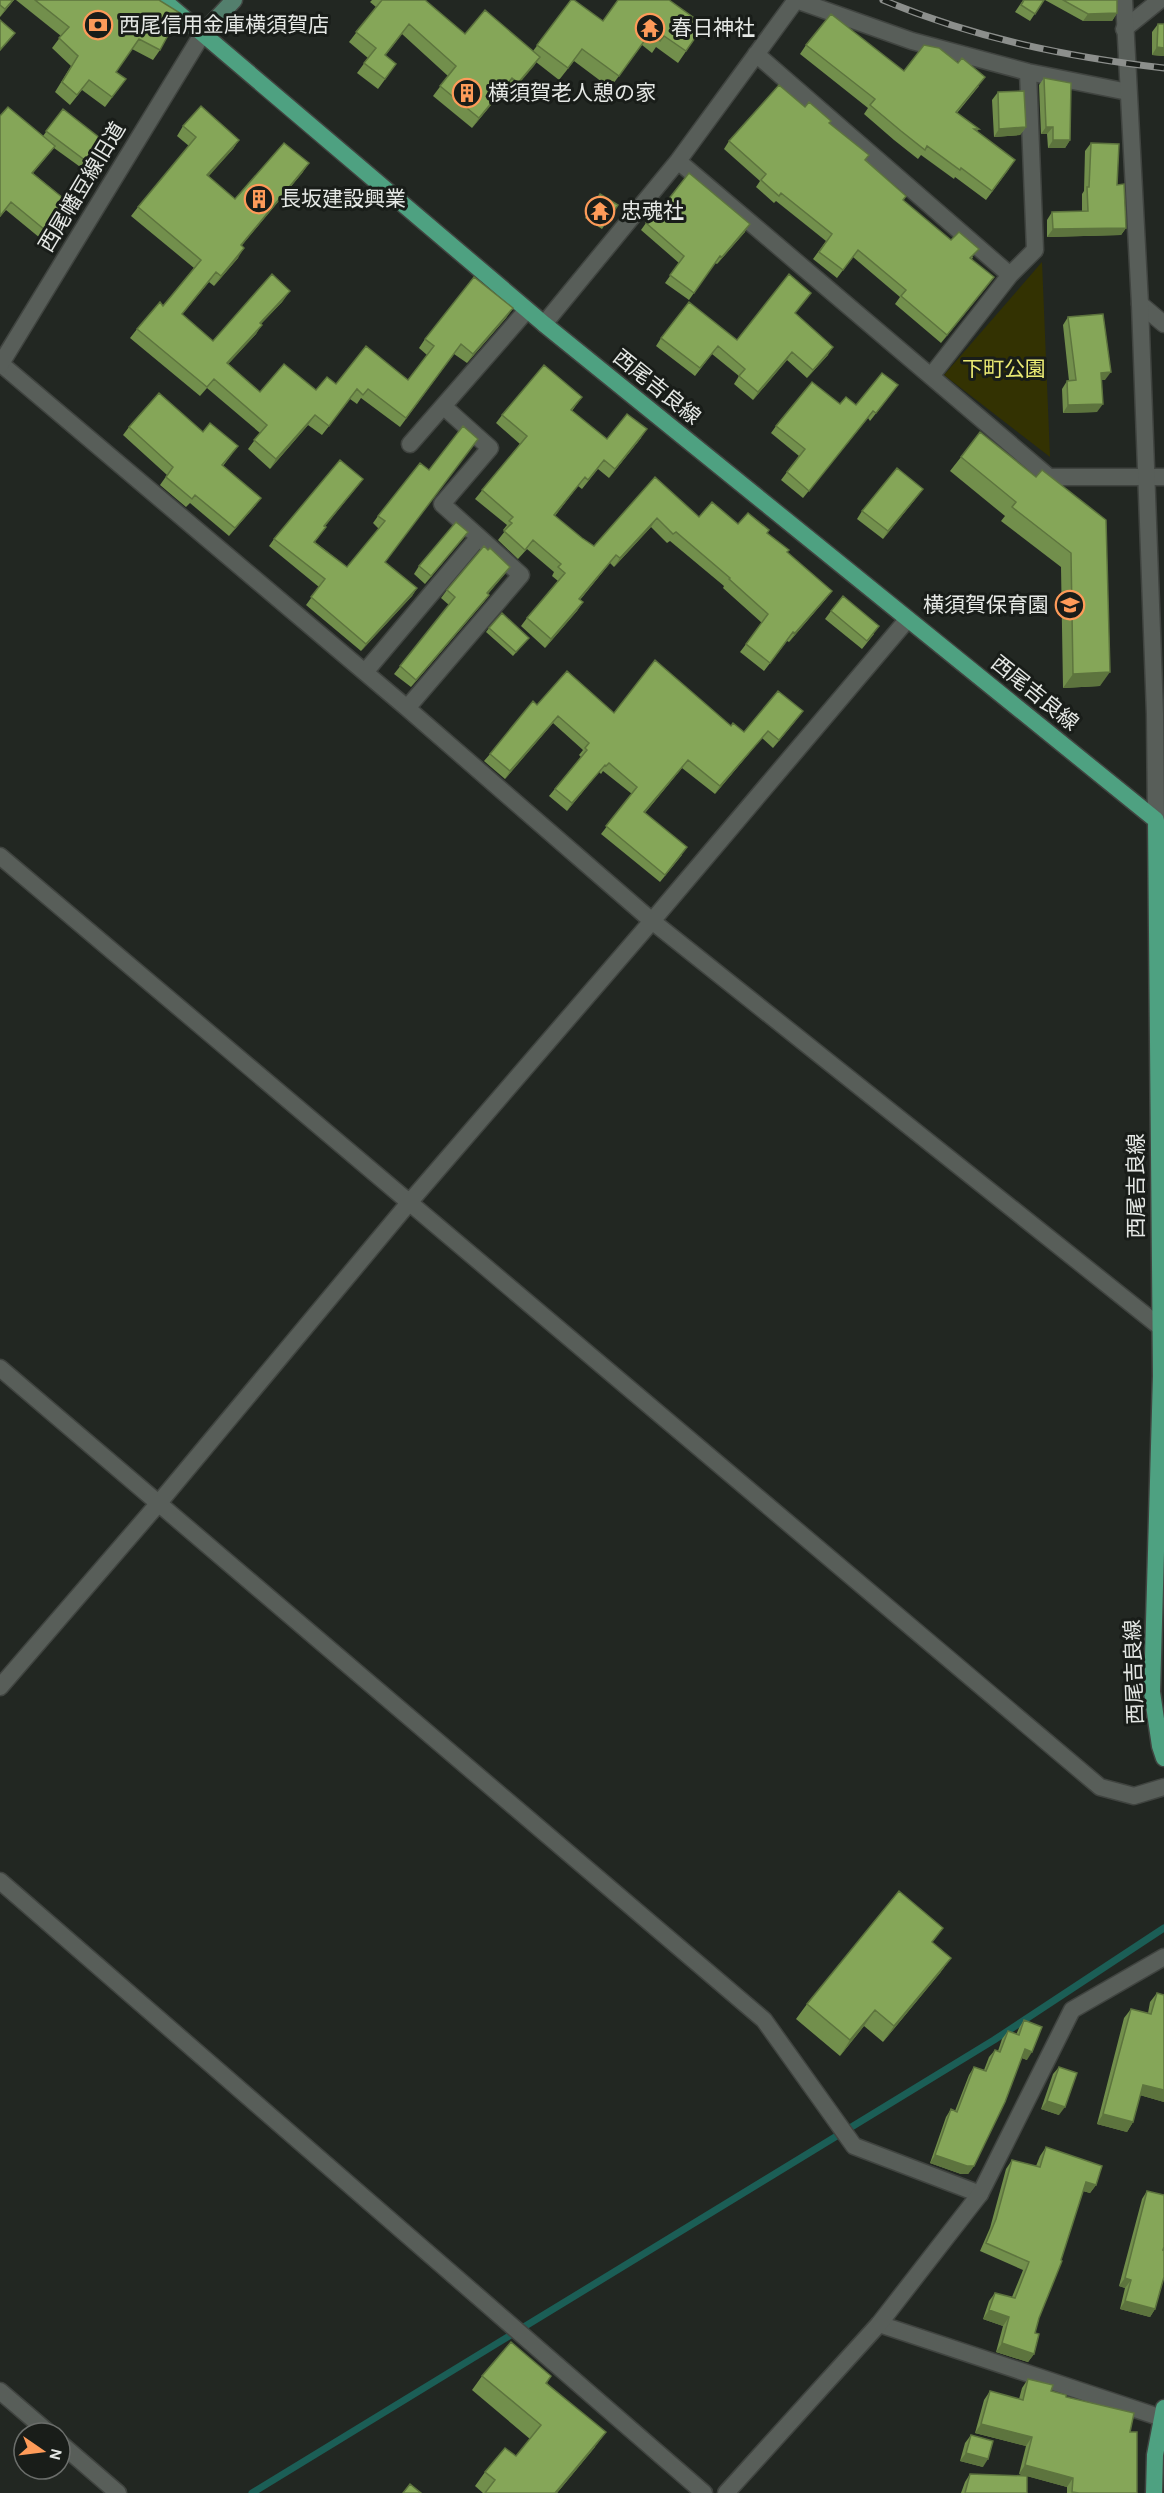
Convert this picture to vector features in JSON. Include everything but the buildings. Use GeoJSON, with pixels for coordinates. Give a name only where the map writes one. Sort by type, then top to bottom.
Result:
{"type":"FeatureCollection","features":[{"type":"Feature","properties":{"kind":"main road","name":"西尾吉良線"},"geometry":{"type":"LineString","coordinates":[[163,0],[527,310],[1160,823],[1159,1326],[1163,1377],[1152,1692],[1164,1758]]}},
{"type":"Feature","properties":{"kind":"main road"},"geometry":{"type":"LineString","coordinates":[[203,33],[234,0]]}},
{"type":"Feature","properties":{"kind":"main road"},"geometry":{"type":"LineString","coordinates":[[1154,2493],[1155,2455],[1163,2413]]}},
{"type":"Feature","properties":{"kind":"street"},"geometry":{"type":"LineString","coordinates":[[544,324],[678,161],[796,0],[912,41],[1028,72],[1128,92]]}},
{"type":"Feature","properties":{"kind":"street"},"geometry":{"type":"LineString","coordinates":[[1124,0],[1140,304],[1160,823]]}},
{"type":"Feature","properties":{"kind":"street"},"geometry":{"type":"LineString","coordinates":[[1124,29],[1160,0]]}},
{"type":"Feature","properties":{"kind":"street","name":"西尾幡豆線旧道"},"geometry":{"type":"LineString","coordinates":[[0,364],[203,33]]}},
{"type":"Feature","properties":{"kind":"street"},"geometry":{"type":"LineString","coordinates":[[756,54],[1010,275]]}},
{"type":"Feature","properties":{"kind":"street"},"geometry":{"type":"LineString","coordinates":[[931,376],[1010,275],[1035,250],[1028,72]]}},
{"type":"Feature","properties":{"kind":"street"},"geometry":{"type":"LineString","coordinates":[[678,161],[1049,477],[1164,477]]}},
{"type":"Feature","properties":{"kind":"street"},"geometry":{"type":"LineString","coordinates":[[1140,304],[1164,324]]}},
{"type":"Feature","properties":{"kind":"street"},"geometry":{"type":"LineString","coordinates":[[410,444],[527,310]]}},
{"type":"Feature","properties":{"kind":"street"},"geometry":{"type":"LineString","coordinates":[[0,364],[365,672],[652,921],[1159,1326]]}},
{"type":"Feature","properties":{"kind":"street"},"geometry":{"type":"LineString","coordinates":[[407,708],[521,575],[442,504],[490,448],[443,406]]}},
{"type":"Feature","properties":{"kind":"street"},"geometry":{"type":"LineString","coordinates":[[365,672],[479,537]]}},
{"type":"Feature","properties":{"kind":"street"},"geometry":{"type":"LineString","coordinates":[[0,1687],[158,1504],[408,1204],[907,620]]}},
{"type":"Feature","properties":{"kind":"street"},"geometry":{"type":"LineString","coordinates":[[0,856],[408,1204],[1100,1787],[1134,1796],[1164,1787]]}},
{"type":"Feature","properties":{"kind":"street"},"geometry":{"type":"LineString","coordinates":[[0,1368],[764,2020],[853,2144],[980,2194]]}},
{"type":"Feature","properties":{"kind":"street"},"geometry":{"type":"LineString","coordinates":[[0,1881],[704,2493]]}},
{"type":"Feature","properties":{"kind":"street"},"geometry":{"type":"LineString","coordinates":[[726,2493],[879,2324],[980,2194],[1072,2010],[1164,1957]]}},
{"type":"Feature","properties":{"kind":"street"},"geometry":{"type":"LineString","coordinates":[[879,2324],[1163,2413]]}},
{"type":"Feature","properties":{"kind":"street"},"geometry":{"type":"LineString","coordinates":[[0,2391],[35,2421]]}},
{"type":"Feature","properties":{"kind":"street"},"geometry":{"type":"LineString","coordinates":[[72,2453],[118,2493]]}},
{"type":"Feature","properties":{"kind":"green space","name":"下町公園"},"geometry":{"type":"Polygon","coordinates":[[[1042,262],[1050,457],[944,375],[1042,262]]]}},
{"type":"Feature","properties":{"kind":"waterway"},"geometry":{"type":"LineString","coordinates":[[252,2493],[994,2040],[1164,1928]]}},
{"type":"Feature","properties":{"kind":"railway"},"geometry":{"type":"LineString","coordinates":[[883,0],[952,25],[1021,44],[1056,52],[1164,68]]}},
{"type":"Feature","properties":{"kind":"place","name":"西尾信用金庫横須賀店"},"geometry":{"type":"Point","coordinates":[98,25]}},
{"type":"Feature","properties":{"kind":"place","name":"春日神社"},"geometry":{"type":"Point","coordinates":[650,28]}},
{"type":"Feature","properties":{"kind":"place","name":"横須賀老人憩の家"},"geometry":{"type":"Point","coordinates":[467,93]}},
{"type":"Feature","properties":{"kind":"place","name":"長坂建設興業"},"geometry":{"type":"Point","coordinates":[259,199]}},
{"type":"Feature","properties":{"kind":"place","name":"忠魂社"},"geometry":{"type":"Point","coordinates":[600,211]}},
{"type":"Feature","properties":{"kind":"place","name":"横須賀保育園"},"geometry":{"type":"Point","coordinates":[1070,605]}}]}
